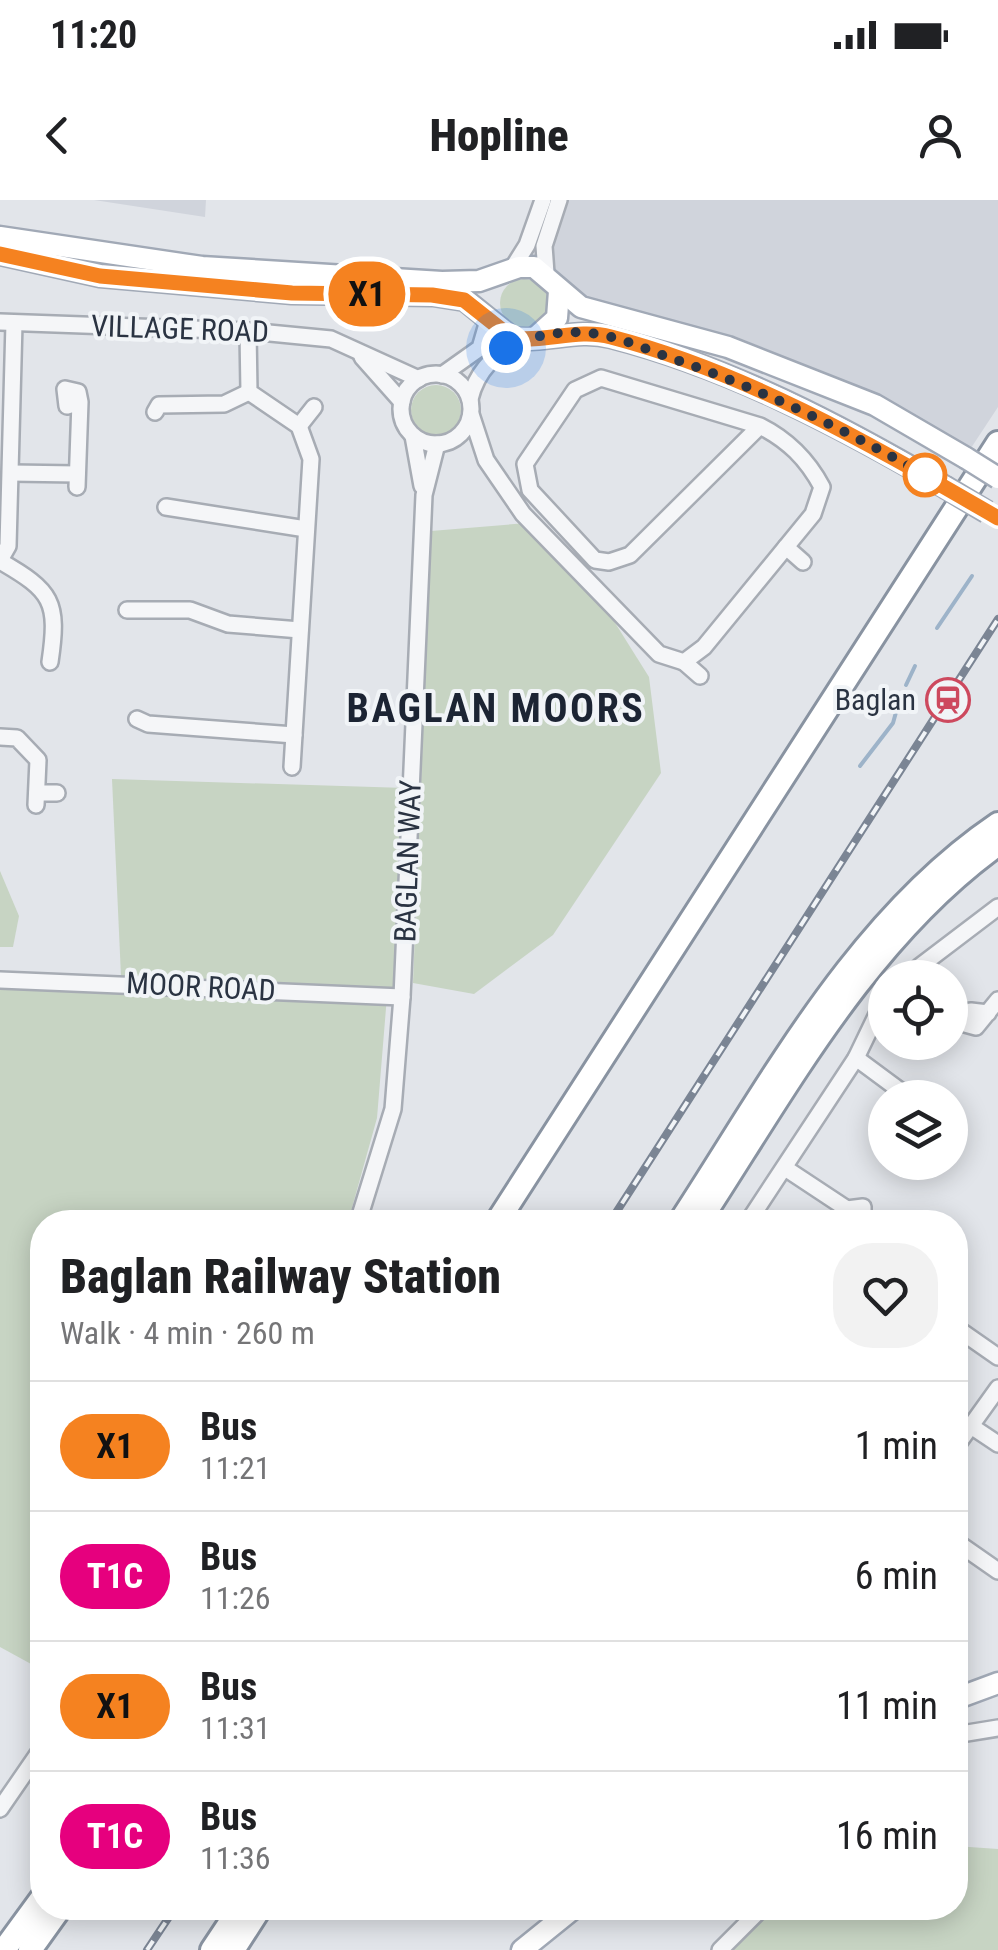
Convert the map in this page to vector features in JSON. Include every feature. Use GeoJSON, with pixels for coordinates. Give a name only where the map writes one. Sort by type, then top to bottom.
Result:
{"type":"FeatureCollection","features":[{"type":"Feature","properties":{"kind":"highway"},"geometry":{"type":"LineString","coordinates":[[505,1210],[998,443]]}},
{"type":"Feature","properties":{"kind":"highway"},"geometry":{"type":"LineString","coordinates":[[523,1210],[998,470]]}},
{"type":"Feature","properties":{"kind":"highway"},"geometry":{"type":"LineString","coordinates":[[688,1210],[823,1003],[871,941],[922,888],[998,824]]}},
{"type":"Feature","properties":{"kind":"highway"},"geometry":{"type":"LineString","coordinates":[[707,1210],[836,1012],[881,955],[955,880],[998,844]]}},
{"type":"Feature","properties":{"kind":"highway"},"geometry":{"type":"LineString","coordinates":[[4,1950],[30,1914]]}},
{"type":"Feature","properties":{"kind":"highway"},"geometry":{"type":"LineString","coordinates":[[30,1950],[51,1920]]}},
{"type":"Feature","properties":{"kind":"highway"},"geometry":{"type":"LineString","coordinates":[[212,1950],[232,1920]]}},
{"type":"Feature","properties":{"kind":"highway"},"geometry":{"type":"LineString","coordinates":[[233,1950],[252,1920]]}},
{"type":"Feature","properties":{"kind":"main road"},"geometry":{"type":"LineString","coordinates":[[0,237],[202,267],[442,282],[478,281],[527,266],[602,315],[728,347],[875,405],[998,478]]}},
{"type":"Feature","properties":{"kind":"main road"},"geometry":{"type":"LineString","coordinates":[[0,254],[100,276],[292,293],[432,295],[464,300],[489,317],[503,333],[530,338],[567,333],[611,337],[725,376],[855,434],[993,515]]}},
{"type":"Feature","properties":{"kind":"main road"},"geometry":{"type":"LineString","coordinates":[[530,338],[556,318],[552,282]]}},
{"type":"Feature","properties":{"kind":"main road"},"geometry":{"type":"LineString","coordinates":[[968,1695],[998,1682]]}},
{"type":"Feature","properties":{"kind":"main road"},"geometry":{"type":"LineString","coordinates":[[522,1950],[559,1920]]}},
{"type":"Feature","properties":{"kind":"street"},"geometry":{"type":"LineString","coordinates":[[512,269],[528,246],[543,200]]}},
{"type":"Feature","properties":{"kind":"street"},"geometry":{"type":"LineString","coordinates":[[552,282],[544,246],[559,200]]}},
{"type":"Feature","properties":{"kind":"street"},"geometry":{"type":"LineString","coordinates":[[489,317],[480,348],[442,375],[419,379],[402,402],[404,420],[414,436],[437,444],[456,438],[482,370],[506,348],[530,338]]}},
{"type":"Feature","properties":{"kind":"street"},"geometry":{"type":"LineString","coordinates":[[7,322],[5,407],[11,473],[8,546],[0,560],[38,582],[49,594],[54,609],[46,655]]}},
{"type":"Feature","properties":{"kind":"street","name":"VILLAGE ROAD"},"geometry":{"type":"LineString","coordinates":[[7,322],[248,330],[331,339],[419,379]]}},
{"type":"Feature","properties":{"kind":"street"},"geometry":{"type":"LineString","coordinates":[[248,330],[249,392]]}},
{"type":"Feature","properties":{"kind":"street","name":"VILLAGE ROAD"},"geometry":{"type":"LineString","coordinates":[[357,352],[402,402]]}},
{"type":"Feature","properties":{"kind":"street"},"geometry":{"type":"LineString","coordinates":[[442,375],[459,383],[486,460],[522,514],[659,654],[684,662],[700,676]]}},
{"type":"Feature","properties":{"kind":"street"},"geometry":{"type":"LineString","coordinates":[[684,662],[704,647],[813,514],[822,487],[812,468],[784,438],[760,426],[601,378],[575,390],[549,424],[525,469],[530,490],[595,560],[609,562],[630,555],[760,426]]}},
{"type":"Feature","properties":{"kind":"street"},"geometry":{"type":"LineString","coordinates":[[155,412],[158,406],[224,404],[249,392]]}},
{"type":"Feature","properties":{"kind":"street"},"geometry":{"type":"LineString","coordinates":[[249,392],[299,426],[311,459],[292,767]]}},
{"type":"Feature","properties":{"kind":"street"},"geometry":{"type":"LineString","coordinates":[[11,473],[77,480],[80,402]]}},
{"type":"Feature","properties":{"kind":"street"},"geometry":{"type":"LineString","coordinates":[[299,426],[314,408]]}},
{"type":"Feature","properties":{"kind":"street","name":"BAGLAN WAY"},"geometry":{"type":"LineString","coordinates":[[414,436],[424,495]]}},
{"type":"Feature","properties":{"kind":"street"},"geometry":{"type":"LineString","coordinates":[[456,438],[486,460]]}},
{"type":"Feature","properties":{"kind":"street","name":"BAGLAN WAY"},"geometry":{"type":"LineString","coordinates":[[362,1210],[393,1109],[402,997],[424,495],[437,444]]}},
{"type":"Feature","properties":{"kind":"street"},"geometry":{"type":"LineString","coordinates":[[166,507],[306,529]]}},
{"type":"Feature","properties":{"kind":"street"},"geometry":{"type":"LineString","coordinates":[[786,547],[803,562]]}},
{"type":"Feature","properties":{"kind":"street"},"geometry":{"type":"LineString","coordinates":[[128,610],[190,610],[228,624],[300,630]]}},
{"type":"Feature","properties":{"kind":"street"},"geometry":{"type":"LineString","coordinates":[[137,719],[148,724],[294,735]]}},
{"type":"Feature","properties":{"kind":"street"},"geometry":{"type":"LineString","coordinates":[[0,737],[17,738],[38,760],[36,799],[57,793]]}},
{"type":"Feature","properties":{"kind":"street"},"geometry":{"type":"LineString","coordinates":[[929,960],[996,911]]}},
{"type":"Feature","properties":{"kind":"street","name":"MOOR ROAD"},"geometry":{"type":"LineString","coordinates":[[0,980],[402,997]]}},
{"type":"Feature","properties":{"kind":"street"},"geometry":{"type":"LineString","coordinates":[[756,1210],[856,1058],[868,1033]]}},
{"type":"Feature","properties":{"kind":"street"},"geometry":{"type":"LineString","coordinates":[[856,1058],[886,1080]]}},
{"type":"Feature","properties":{"kind":"street"},"geometry":{"type":"LineString","coordinates":[[784,1168],[847,1210]]}},
{"type":"Feature","properties":{"kind":"street"},"geometry":{"type":"LineString","coordinates":[[968,1336],[998,1357]]}},
{"type":"Feature","properties":{"kind":"street"},"geometry":{"type":"LineString","coordinates":[[968,1430],[998,1388]]}},
{"type":"Feature","properties":{"kind":"street"},"geometry":{"type":"LineString","coordinates":[[971,1426],[998,1444]]}},
{"type":"Feature","properties":{"kind":"street"},"geometry":{"type":"LineString","coordinates":[[968,1552],[997,1576]]}},
{"type":"Feature","properties":{"kind":"street"},"geometry":{"type":"LineString","coordinates":[[968,1732],[998,1728]]}},
{"type":"Feature","properties":{"kind":"street"},"geometry":{"type":"LineString","coordinates":[[0,1809],[30,1765]]}},
{"type":"Feature","properties":{"kind":"street"},"geometry":{"type":"LineString","coordinates":[[720,1950],[750,1920]]}},
{"type":"Feature","properties":{"kind":"shaded area"},"geometry":{"type":"Polygon","coordinates":[[[94,200],[206,200],[205,217],[94,200]]]}},
{"type":"Feature","properties":{"kind":"shaded area"},"geometry":{"type":"Polygon","coordinates":[[[564,200],[998,200],[998,407],[971,448],[882,397],[737,337],[592,302],[556,274],[552,246],[564,200]]]}},
{"type":"Feature","properties":{"kind":"green space"},"geometry":{"type":"Polygon","coordinates":[[[524,279],[541,286],[548,303],[541,320],[524,327],[507,320],[500,303],[507,286],[524,279]]]}},
{"type":"Feature","properties":{"kind":"green space"},"geometry":{"type":"Polygon","coordinates":[[[436,385],[454,392],[461,410],[454,428],[436,435],[418,428],[411,410],[418,392],[436,385]]]}},
{"type":"Feature","properties":{"kind":"green space"},"geometry":{"type":"Polygon","coordinates":[[[527,523],[602,602],[649,677],[661,773],[553,935],[474,994],[413,983],[431,531],[527,523]]]}},
{"type":"Feature","properties":{"kind":"green space"},"geometry":{"type":"Polygon","coordinates":[[[112,779],[406,788],[398,991],[121,976],[112,779]]]}},
{"type":"Feature","properties":{"kind":"green space"},"geometry":{"type":"Polygon","coordinates":[[[0,871],[19,916],[13,947],[0,947],[0,871]]]}},
{"type":"Feature","properties":{"kind":"green space"},"geometry":{"type":"Polygon","coordinates":[[[0,980],[387,996],[377,1118],[351,1210],[30,1210],[30,1663],[0,1647],[0,980]]]}},
{"type":"Feature","properties":{"kind":"green space"},"geometry":{"type":"Polygon","coordinates":[[[968,1847],[998,1849],[998,1950],[722,1950],[751,1920],[968,1920],[968,1847]]]}},
{"type":"Feature","properties":{"kind":"waterway"},"geometry":{"type":"LineString","coordinates":[[937,628],[972,576]]}},
{"type":"Feature","properties":{"kind":"waterway"},"geometry":{"type":"LineString","coordinates":[[906,685],[915,666]]}},
{"type":"Feature","properties":{"kind":"waterway"},"geometry":{"type":"LineString","coordinates":[[860,766],[893,723],[900,698]]}},
{"type":"Feature","properties":{"kind":"railway"},"geometry":{"type":"LineString","coordinates":[[618,1210],[998,619]]}},
{"type":"Feature","properties":{"kind":"railway"},"geometry":{"type":"LineString","coordinates":[[147,1950],[167,1920]]}},
{"type":"Feature","properties":{"kind":"bus line","name":"X1"},"geometry":{"type":"LineString","coordinates":[[0,254],[100,276],[292,293],[432,295],[476,306],[512,338],[567,333],[611,337],[725,376],[855,434],[998,518]]}},
{"type":"Feature","properties":{"kind":"place","name":"Baglan"},"geometry":{"type":"Point","coordinates":[948,700]}},
{"type":"Feature","properties":{"kind":"district","name":"BAGLAN MOORS"},"geometry":{"type":"Point","coordinates":[496,708]}},
{"type":"Feature","properties":{"kind":"route"},"geometry":{"type":"LineString","coordinates":[[506,348],[523,340],[567,333],[611,337],[725,376],[855,434],[925,475]]}}]}
